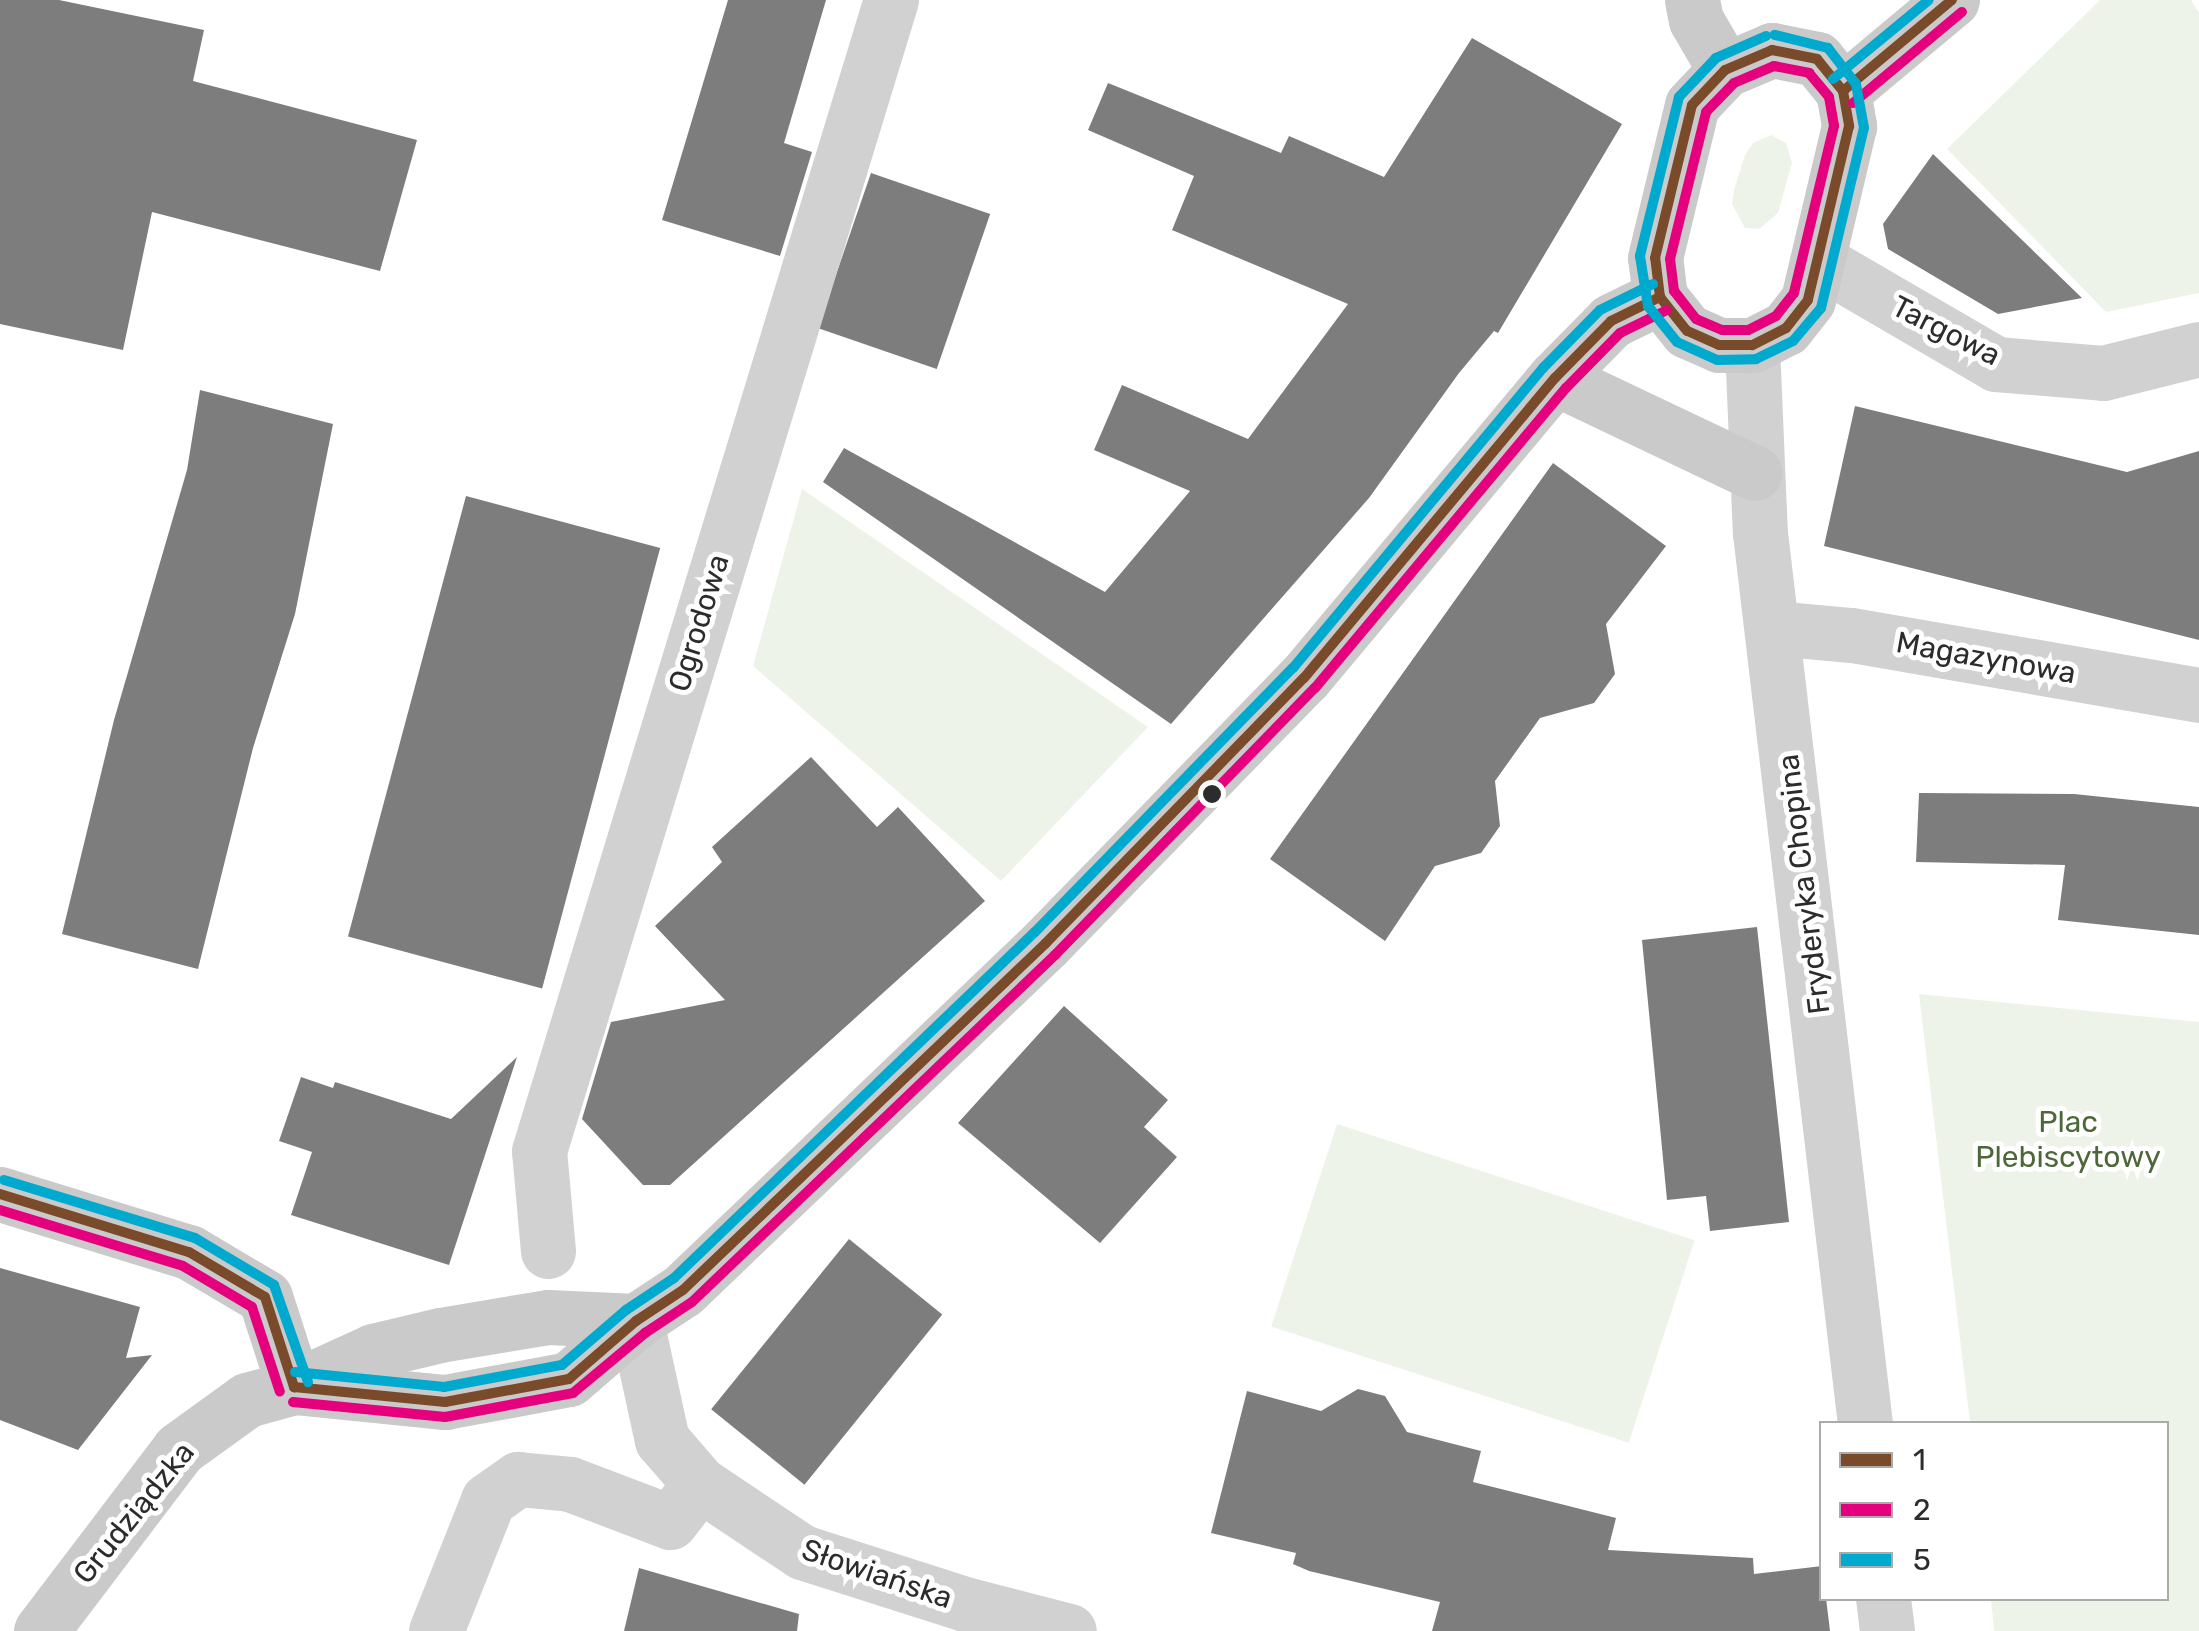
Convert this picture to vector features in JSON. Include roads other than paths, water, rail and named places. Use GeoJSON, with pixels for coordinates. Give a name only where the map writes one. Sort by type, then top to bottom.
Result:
{"type":"FeatureCollection","features":[{"type":"Feature","properties":{"kind":"street","name":"Ogrodowa"},"geometry":{"type":"LineString","coordinates":[[548,1250],[539,1151],[891,0]]}},
{"type":"Feature","properties":{"kind":"street"},"geometry":{"type":"LineString","coordinates":[[1692,0],[1696,20],[1725,70]]}},
{"type":"Feature","properties":{"kind":"street"},"geometry":{"type":"LineString","coordinates":[[1842,91],[1946,1]]}},
{"type":"Feature","properties":{"kind":"street"},"geometry":{"type":"LineString","coordinates":[[1772,50],[1817,58],[1842,91],[1849,126],[1808,300],[1786,328],[1752,345],[1719,344],[1687,330],[1660,297],[1655,258],[1692,106],[1725,70],[1772,50]]}},
{"type":"Feature","properties":{"kind":"street","name":"Targowa"},"geometry":{"type":"LineString","coordinates":[[1819,261],[1996,364],[2103,373],[2199,349]]}},
{"type":"Feature","properties":{"kind":"street"},"geometry":{"type":"LineString","coordinates":[[636,1321],[683,1290],[1059,930],[1304,678],[1555,378],[1611,320],[1660,297]]}},
{"type":"Feature","properties":{"kind":"street","name":"Fryderyka Chopina"},"geometry":{"type":"LineString","coordinates":[[1752,345],[1755,473],[1865,1421]]}},
{"type":"Feature","properties":{"kind":"street"},"geometry":{"type":"LineString","coordinates":[[1555,378],[1755,473]]}},
{"type":"Feature","properties":{"kind":"street","name":"Magazynowa"},"geometry":{"type":"LineString","coordinates":[[1773,628],[1852,635],[2199,695]]}},
{"type":"Feature","properties":{"kind":"street"},"geometry":{"type":"LineString","coordinates":[[0,1194],[189,1252],[266,1298],[294,1387]]}},
{"type":"Feature","properties":{"kind":"street","name":"Grudziądzka"},"geometry":{"type":"LineString","coordinates":[[41,1631],[180,1449],[247,1400],[294,1387],[373,1351],[440,1334],[548,1317],[636,1321]]}},
{"type":"Feature","properties":{"kind":"street","name":"Słowiańska"},"geometry":{"type":"LineString","coordinates":[[636,1321],[662,1440],[700,1484],[802,1552],[968,1605],[1068,1631]]}},
{"type":"Feature","properties":{"kind":"street"},"geometry":{"type":"LineString","coordinates":[[436,1631],[488,1500],[518,1479],[570,1484],[670,1522],[700,1484]]}},
{"type":"Feature","properties":{"kind":"street"},"geometry":{"type":"LineString","coordinates":[[1883,1601],[1887,1631]]}},
{"type":"Feature","properties":{"kind":"park label","name":"Plac Plebiscytowy"},"geometry":{"type":"Point","coordinates":[2068,1139]}}]}
